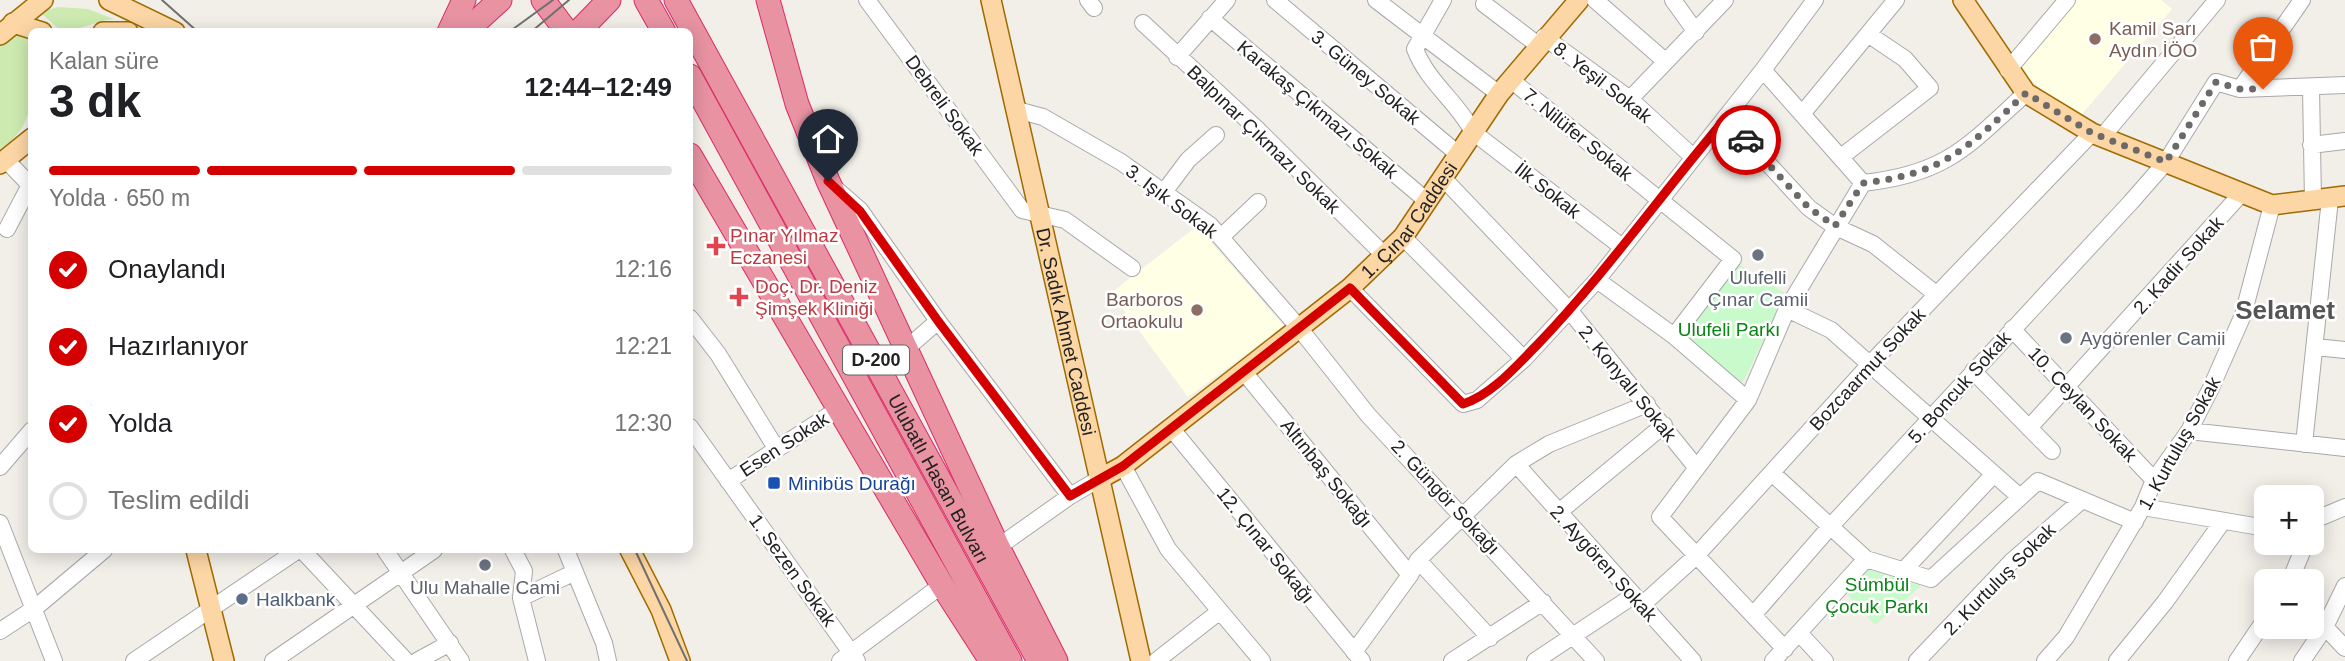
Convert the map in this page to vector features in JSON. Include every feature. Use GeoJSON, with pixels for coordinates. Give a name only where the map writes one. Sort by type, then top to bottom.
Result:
{"type":"FeatureCollection","features":[{"type":"Feature","properties":{"kind":"highway"},"geometry":{"type":"LineString","coordinates":[[451,28],[464,0]]}},
{"type":"Feature","properties":{"kind":"highway"},"geometry":{"type":"LineString","coordinates":[[469,28],[500,0]]}},
{"type":"Feature","properties":{"kind":"highway"},"geometry":{"type":"LineString","coordinates":[[543,0],[564,28]]}},
{"type":"Feature","properties":{"kind":"highway"},"geometry":{"type":"LineString","coordinates":[[646,0],[662,28]]}},
{"type":"Feature","properties":{"kind":"highway","name":"Ulubatlı Hasan Bulvarı"},"geometry":{"type":"LineString","coordinates":[[677,0],[692,28]]}},
{"type":"Feature","properties":{"kind":"highway"},"geometry":{"type":"LineString","coordinates":[[768,0],[785,66],[828,181],[998,547],[1056,661]]}},
{"type":"Feature","properties":{"kind":"highway"},"geometry":{"type":"LineString","coordinates":[[783,0],[785,66]]}},
{"type":"Feature","properties":{"kind":"highway"},"geometry":{"type":"LineString","coordinates":[[582,28],[602,6]]}},
{"type":"Feature","properties":{"kind":"highway","name":"Ulubatlı Hasan Bulvarı"},"geometry":{"type":"LineString","coordinates":[[693,29],[1039,661]]}},
{"type":"Feature","properties":{"kind":"highway","name":"Ulubatlı Hasan Bulvarı"},"geometry":{"type":"LineString","coordinates":[[693,81],[1010,661]]}},
{"type":"Feature","properties":{"kind":"highway"},"geometry":{"type":"LineString","coordinates":[[693,160],[942,585],[991,661]]}},
{"type":"Feature","properties":{"kind":"main road"},"geometry":{"type":"LineString","coordinates":[[6,29],[15,0]]}},
{"type":"Feature","properties":{"kind":"main road"},"geometry":{"type":"LineString","coordinates":[[6,29],[43,0]]}},
{"type":"Feature","properties":{"kind":"main road"},"geometry":{"type":"LineString","coordinates":[[109,0],[167,28]]}},
{"type":"Feature","properties":{"kind":"main road","name":"Dr. Sadık Ahmet Caddesi"},"geometry":{"type":"LineString","coordinates":[[991,0],[1017,110],[1031,212],[1101,478],[1141,661]]}},
{"type":"Feature","properties":{"kind":"main road","name":"1. Çınar Caddesi"},"geometry":{"type":"LineString","coordinates":[[1101,478],[1123,466],[1300,329],[1385,256],[1403,237],[1505,87],[1541,41],[1579,0]]}},
{"type":"Feature","properties":{"kind":"main road"},"geometry":{"type":"LineString","coordinates":[[1963,0],[2026,93],[2097,135],[2272,205],[2329,199]]}},
{"type":"Feature","properties":{"kind":"main road"},"geometry":{"type":"LineString","coordinates":[[6,29],[28,31]]}},
{"type":"Feature","properties":{"kind":"main road"},"geometry":{"type":"LineString","coordinates":[[197,553],[224,661]]}},
{"type":"Feature","properties":{"kind":"main road"},"geometry":{"type":"LineString","coordinates":[[632,553],[661,610],[680,661]]}},
{"type":"Feature","properties":{"kind":"street","name":"Debreli Sokak"},"geometry":{"type":"LineString","coordinates":[[867,0],[1031,212]]}},
{"type":"Feature","properties":{"kind":"street"},"geometry":{"type":"LineString","coordinates":[[1177,57],[1227,0]]}},
{"type":"Feature","properties":{"kind":"street","name":"3. Güney Sokak"},"geometry":{"type":"LineString","coordinates":[[1275,0],[1458,154]]}},
{"type":"Feature","properties":{"kind":"street","name":"7. Nilüfer Sokak"},"geometry":{"type":"LineString","coordinates":[[1376,0],[1422,35],[1505,87],[1660,199],[1733,259],[1674,336]]}},
{"type":"Feature","properties":{"kind":"street"},"geometry":{"type":"LineString","coordinates":[[1422,35],[1443,0]]}},
{"type":"Feature","properties":{"kind":"street"},"geometry":{"type":"LineString","coordinates":[[1595,0],[1664,60]]}},
{"type":"Feature","properties":{"kind":"street"},"geometry":{"type":"LineString","coordinates":[[1673,0],[1696,32]]}},
{"type":"Feature","properties":{"kind":"street"},"geometry":{"type":"LineString","coordinates":[[1630,99],[1664,60],[1696,32],[1725,0]]}},
{"type":"Feature","properties":{"kind":"street"},"geometry":{"type":"LineString","coordinates":[[1350,288],[1463,404],[1477,400],[1524,359],[1597,280],[1726,118],[1815,0]]}},
{"type":"Feature","properties":{"kind":"street"},"geometry":{"type":"LineString","coordinates":[[1802,114],[1896,0]]}},
{"type":"Feature","properties":{"kind":"street","name":"Bozcaarmut Sokak"},"geometry":{"type":"LineString","coordinates":[[1535,661],[1638,600],[1696,556],[1936,294],[2097,135],[2217,0]]}},
{"type":"Feature","properties":{"kind":"street"},"geometry":{"type":"LineString","coordinates":[[2240,89],[2302,0]]}},
{"type":"Feature","properties":{"kind":"street"},"geometry":{"type":"LineString","coordinates":[[2008,69],[2062,2]]}},
{"type":"Feature","properties":{"kind":"street","name":"8. Yeşil Sokak"},"geometry":{"type":"LineString","coordinates":[[1484,4],[1630,99],[1693,157]]}},
{"type":"Feature","properties":{"kind":"street","name":"Karakaş Çıkmazı Sokak"},"geometry":{"type":"LineString","coordinates":[[1210,18],[1427,201]]}},
{"type":"Feature","properties":{"kind":"street","name":"Balpınar Çıkmazı Sokak"},"geometry":{"type":"LineString","coordinates":[[1143,23],[1256,128],[1385,256]]}},
{"type":"Feature","properties":{"kind":"street"},"geometry":{"type":"LineString","coordinates":[[1842,157],[1930,88],[1905,59],[1868,34]]}},
{"type":"Feature","properties":{"kind":"street","name":"İlk Sokak"},"geometry":{"type":"LineString","coordinates":[[1422,35],[1415,50],[1422,67],[1463,113],[1473,132],[1622,247]]}},
{"type":"Feature","properties":{"kind":"street"},"geometry":{"type":"LineString","coordinates":[[1763,70],[1863,183]]}},
{"type":"Feature","properties":{"kind":"street","name":"5. Boncuk Sokak"},"geometry":{"type":"LineString","coordinates":[[1754,614],[1829,528],[2166,162],[2216,82],[2240,89]]}},
{"type":"Feature","properties":{"kind":"street"},"geometry":{"type":"LineString","coordinates":[[2240,89],[2345,85]]}},
{"type":"Feature","properties":{"kind":"street"},"geometry":{"type":"LineString","coordinates":[[2304,444],[2329,199],[2311,145],[2311,88]]}},
{"type":"Feature","properties":{"kind":"street"},"geometry":{"type":"LineString","coordinates":[[1863,183],[1896,179],[1935,168],[1971,143],[2026,93]]}},
{"type":"Feature","properties":{"kind":"street","name":"3. Işık Sokak"},"geometry":{"type":"LineString","coordinates":[[1017,110],[1043,117],[1121,162],[1210,225],[1300,329]]}},
{"type":"Feature","properties":{"kind":"street"},"geometry":{"type":"LineString","coordinates":[[1726,118],[1809,208],[1835,226],[1873,244],[1936,294]]}},
{"type":"Feature","properties":{"kind":"street"},"geometry":{"type":"LineString","coordinates":[[1164,192],[1188,160],[1216,135]]}},
{"type":"Feature","properties":{"kind":"street"},"geometry":{"type":"LineString","coordinates":[[2311,145],[2345,141]]}},
{"type":"Feature","properties":{"kind":"street"},"geometry":{"type":"LineString","coordinates":[[19,150],[28,179]]}},
{"type":"Feature","properties":{"kind":"street","name":"2. Konyalı Sokak"},"geometry":{"type":"LineString","coordinates":[[1443,177],[1570,311],[1696,467]]}},
{"type":"Feature","properties":{"kind":"street"},"geometry":{"type":"LineString","coordinates":[[828,181],[860,211],[938,321],[1070,496]]}},
{"type":"Feature","properties":{"kind":"street"},"geometry":{"type":"LineString","coordinates":[[1785,649],[1660,517],[1748,400],[1787,309],[1863,183]]}},
{"type":"Feature","properties":{"kind":"street"},"geometry":{"type":"LineString","coordinates":[[2,231],[28,188]]}},
{"type":"Feature","properties":{"kind":"street","name":"2. Kadir Sokak"},"geometry":{"type":"LineString","coordinates":[[2029,428],[2241,194]]}},
{"type":"Feature","properties":{"kind":"street"},"geometry":{"type":"LineString","coordinates":[[1220,237],[1258,202]]}},
{"type":"Feature","properties":{"kind":"street","name":"1. Kurtuluş Sokak"},"geometry":{"type":"LineString","coordinates":[[2045,661],[2066,637],[2139,514],[2154,480],[2189,431],[2243,315],[2272,205]]}},
{"type":"Feature","properties":{"kind":"street"},"geometry":{"type":"LineString","coordinates":[[1031,212],[1065,220],[1132,268]]}},
{"type":"Feature","properties":{"kind":"street"},"geometry":{"type":"LineString","coordinates":[[1403,237],[1524,359]]}},
{"type":"Feature","properties":{"kind":"street"},"geometry":{"type":"LineString","coordinates":[[1597,280],[1674,336],[1748,400]]}},
{"type":"Feature","properties":{"kind":"street"},"geometry":{"type":"LineString","coordinates":[[1787,309],[1831,330],[2020,497]]}},
{"type":"Feature","properties":{"kind":"street"},"geometry":{"type":"LineString","coordinates":[[906,349],[938,321]]}},
{"type":"Feature","properties":{"kind":"street"},"geometry":{"type":"LineString","coordinates":[[693,322],[719,354],[776,448]]}},
{"type":"Feature","properties":{"kind":"street","name":"2. Güngör Sokağı"},"geometry":{"type":"LineString","coordinates":[[1300,329],[1368,415],[1576,636],[1596,661]]}},
{"type":"Feature","properties":{"kind":"street","name":"10. Ceylan Sokak"},"geometry":{"type":"LineString","coordinates":[[2012,329],[2154,480]]}},
{"type":"Feature","properties":{"kind":"street"},"geometry":{"type":"LineString","coordinates":[[2316,347],[2345,351]]}},
{"type":"Feature","properties":{"kind":"street"},"geometry":{"type":"LineString","coordinates":[[1973,371],[2052,451]]}},
{"type":"Feature","properties":{"kind":"street","name":"Altınbaş Sokağı"},"geometry":{"type":"LineString","coordinates":[[1244,372],[1414,567],[1490,638]]}},
{"type":"Feature","properties":{"kind":"street"},"geometry":{"type":"LineString","coordinates":[[1358,657],[1414,567],[1462,514],[1516,464],[1549,444],[1647,404]]}},
{"type":"Feature","properties":{"kind":"street","name":"Esen Sokak"},"geometry":{"type":"LineString","coordinates":[[728,481],[840,408]]}},
{"type":"Feature","properties":{"kind":"street"},"geometry":{"type":"LineString","coordinates":[[1559,512],[1664,425]]}},
{"type":"Feature","properties":{"kind":"street","name":"12. Çınar Sokağı"},"geometry":{"type":"LineString","coordinates":[[1171,428],[1358,657]]}},
{"type":"Feature","properties":{"kind":"street","name":"1. Sezen Sokak"},"geometry":{"type":"LineString","coordinates":[[693,431],[850,658]]}},
{"type":"Feature","properties":{"kind":"street"},"geometry":{"type":"LineString","coordinates":[[2189,431],[2345,448]]}},
{"type":"Feature","properties":{"kind":"street"},"geometry":{"type":"LineString","coordinates":[[0,467],[28,435]]}},
{"type":"Feature","properties":{"kind":"street","name":"2. Aygören Sokak"},"geometry":{"type":"LineString","coordinates":[[1516,464],[1693,661]]}},
{"type":"Feature","properties":{"kind":"street"},"geometry":{"type":"LineString","coordinates":[[1123,466],[1168,549],[1262,661]]}},
{"type":"Feature","properties":{"kind":"street"},"geometry":{"type":"LineString","coordinates":[[1772,473],[1829,528],[1866,559],[1931,579],[2038,481],[2082,500],[2139,514],[2254,526]]}},
{"type":"Feature","properties":{"kind":"street"},"geometry":{"type":"LineString","coordinates":[[1902,571],[1994,474]]}},
{"type":"Feature","properties":{"kind":"street"},"geometry":{"type":"LineString","coordinates":[[998,547],[1070,496],[1101,478]]}},
{"type":"Feature","properties":{"kind":"street","name":"2. Kurtuluş Sokak"},"geometry":{"type":"LineString","coordinates":[[1917,661],[2012,561],[2082,500]]}},
{"type":"Feature","properties":{"kind":"street"},"geometry":{"type":"LineString","coordinates":[[2324,518],[2345,507]]}},
{"type":"Feature","properties":{"kind":"street"},"geometry":{"type":"LineString","coordinates":[[2117,661],[2223,521]]}},
{"type":"Feature","properties":{"kind":"street"},"geometry":{"type":"LineString","coordinates":[[0,523],[54,661]]}},
{"type":"Feature","properties":{"kind":"street"},"geometry":{"type":"LineString","coordinates":[[0,631],[35,608],[100,553]]}},
{"type":"Feature","properties":{"kind":"street"},"geometry":{"type":"LineString","coordinates":[[134,661],[210,607],[295,553]]}},
{"type":"Feature","properties":{"kind":"street"},"geometry":{"type":"LineString","coordinates":[[303,553],[406,661]]}},
{"type":"Feature","properties":{"kind":"street"},"geometry":{"type":"LineString","coordinates":[[387,553],[461,661]]}},
{"type":"Feature","properties":{"kind":"street"},"geometry":{"type":"LineString","coordinates":[[273,661],[430,553]]}},
{"type":"Feature","properties":{"kind":"street"},"geometry":{"type":"LineString","coordinates":[[515,553],[524,571],[521,598],[537,661]]}},
{"type":"Feature","properties":{"kind":"street"},"geometry":{"type":"LineString","coordinates":[[567,553],[604,643],[608,661]]}},
{"type":"Feature","properties":{"kind":"street"},"geometry":{"type":"LineString","coordinates":[[1773,661],[1866,559]]}},
{"type":"Feature","properties":{"kind":"street"},"geometry":{"type":"LineString","coordinates":[[521,598],[575,572]]}},
{"type":"Feature","properties":{"kind":"street"},"geometry":{"type":"LineString","coordinates":[[850,658],[942,585]]}},
{"type":"Feature","properties":{"kind":"street"},"geometry":{"type":"LineString","coordinates":[[2302,661],[2325,627],[2345,586]]}},
{"type":"Feature","properties":{"kind":"street"},"geometry":{"type":"LineString","coordinates":[[1452,661],[1543,602]]}},
{"type":"Feature","properties":{"kind":"street"},"geometry":{"type":"LineString","coordinates":[[1167,658],[1220,611]]}},
{"type":"Feature","properties":{"kind":"street"},"geometry":{"type":"LineString","coordinates":[[2325,627],[2345,648]]}},
{"type":"Feature","properties":{"kind":"street"},"geometry":{"type":"LineString","coordinates":[[1800,634],[1825,661]]}},
{"type":"Feature","properties":{"kind":"street"},"geometry":{"type":"LineString","coordinates":[[2237,661],[2254,636]]}},
{"type":"Feature","properties":{"kind":"street"},"geometry":{"type":"LineString","coordinates":[[417,661],[450,643]]}},
{"type":"Feature","properties":{"kind":"shaded area","name":"Kamil Sarı Aydın İÖO"},"geometry":{"type":"Polygon","coordinates":[[[2075,0],[2161,0],[2172,9],[2077,120],[2017,68],[2075,0]]]}},
{"type":"Feature","properties":{"kind":"shaded area","name":"Barboros Ortaokulu"},"geometry":{"type":"Polygon","coordinates":[[[1197,226],[1284,326],[1188,397],[1111,293],[1197,226]]]}},
{"type":"Feature","properties":{"kind":"green space"},"geometry":{"type":"Polygon","coordinates":[[[58,7],[88,9],[114,19],[78,28],[58,28],[40,12],[58,7]]]}},
{"type":"Feature","properties":{"kind":"green space"},"geometry":{"type":"Polygon","coordinates":[[[18,32],[28,37],[28,114],[23,127],[0,149],[0,44],[18,32]]]}},
{"type":"Feature","properties":{"kind":"green space","name":"Ulufeli Parkı"},"geometry":{"type":"Polygon","coordinates":[[[1737,263],[1786,294],[1744,380],[1736,386],[1677,335],[1737,263]]]}},
{"type":"Feature","properties":{"kind":"green space","name":"Sümbül Çocuk Parkı"},"geometry":{"type":"Polygon","coordinates":[[[1868,569],[1921,586],[1875,625],[1847,594],[1868,569]]]}},
{"type":"Feature","properties":{"kind":"tram line"},"geometry":{"type":"LineString","coordinates":[[162,0],[194,28]]}},
{"type":"Feature","properties":{"kind":"tram line"},"geometry":{"type":"LineString","coordinates":[[514,28],[553,0]]}},
{"type":"Feature","properties":{"kind":"tram line"},"geometry":{"type":"LineString","coordinates":[[536,28],[569,0]]}},
{"type":"Feature","properties":{"kind":"tram line"},"geometry":{"type":"LineString","coordinates":[[636,553],[687,661]]}},
{"type":"Feature","properties":{"kind":"way so far"},"geometry":{"type":"LineString","coordinates":[[1746,140],[1809,208],[1835,226],[1863,183],[1896,179],[1935,168],[1971,143],[2026,93],[2092,133],[2166,162],[2216,82],[2240,89],[2263,89]]}},
{"type":"Feature","properties":{"kind":"place","name":"Kamil Sarı Aydın İÖO"},"geometry":{"type":"Point","coordinates":[2095,39]}},
{"type":"Feature","properties":{"kind":"place","name":"Pınar Yılmaz Eczanesi"},"geometry":{"type":"Point","coordinates":[716,246]}},
{"type":"Feature","properties":{"kind":"place","name":"Ulufelli Çınar Camii"},"geometry":{"type":"Point","coordinates":[1758,255]}},
{"type":"Feature","properties":{"kind":"place","name":"Doç. Dr. Deniz Şimşek Kliniği"},"geometry":{"type":"Point","coordinates":[739,297]}},
{"type":"Feature","properties":{"kind":"place","name":"Barboros Ortaokulu"},"geometry":{"type":"Point","coordinates":[1197,310]}},
{"type":"Feature","properties":{"kind":"place","name":"Aygörenler Camii"},"geometry":{"type":"Point","coordinates":[2066,338]}},
{"type":"Feature","properties":{"kind":"place","name":"Minibüs Durağı"},"geometry":{"type":"Point","coordinates":[774,483]}},
{"type":"Feature","properties":{"kind":"place","name":"Ulu Mahalle Cami"},"geometry":{"type":"Point","coordinates":[485,565]}},
{"type":"Feature","properties":{"kind":"place","name":"Halkbank"},"geometry":{"type":"Point","coordinates":[242,599]}},
{"type":"Feature","properties":{"kind":"district","name":"Selamet"},"geometry":{"type":"Point","coordinates":[2285,310]}},
{"type":"Feature","properties":{"kind":"route"},"geometry":{"type":"LineString","coordinates":[[828,181],[860,211],[938,321],[1070,496],[1123,466],[1350,288],[1463,404],[1477,400],[1524,359],[1570,311],[1726,118],[1746,140]]}}]}
